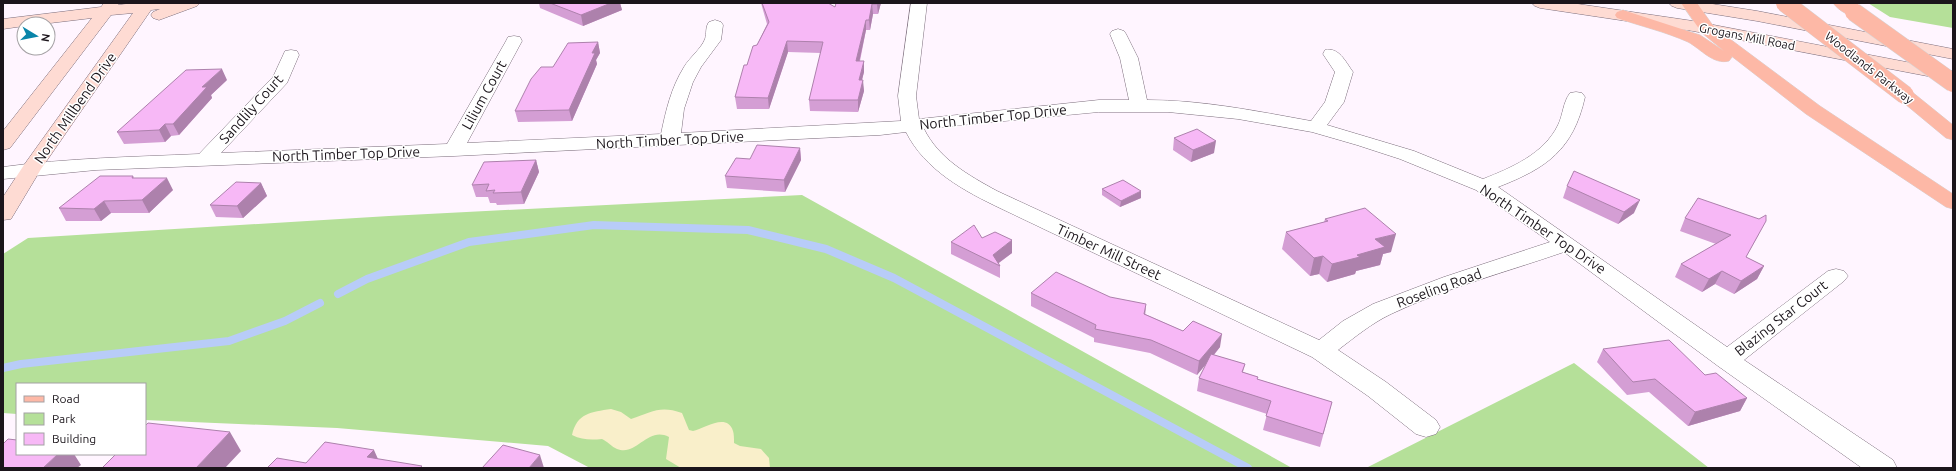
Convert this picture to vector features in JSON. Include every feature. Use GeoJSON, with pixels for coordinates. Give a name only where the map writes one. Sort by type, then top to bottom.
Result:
{"type":"FeatureCollection","features":[{"type":"Feature","properties":{"kind":"main road"},"geometry":{"type":"LineString","coordinates":[[3,17],[84,3]]}},
{"type":"Feature","properties":{"kind":"main road"},"geometry":{"type":"LineString","coordinates":[[56,16],[129,5],[172,3]]}},
{"type":"Feature","properties":{"kind":"main road"},"geometry":{"type":"LineString","coordinates":[[128,32],[155,17],[192,3]]}},
{"type":"Feature","properties":{"kind":"main road","name":"Grogans Mill Road"},"geometry":{"type":"LineString","coordinates":[[1540,3],[1708,30],[1953,76]]}},
{"type":"Feature","properties":{"kind":"main road","name":"Woodlands Parkway"},"geometry":{"type":"LineString","coordinates":[[1785,3],[1905,95],[1953,134]]}},
{"type":"Feature","properties":{"kind":"main road"},"geometry":{"type":"LineString","coordinates":[[1686,4],[1708,30],[1813,110],[1953,203]]}},
{"type":"Feature","properties":{"kind":"main road","name":"Grogans Mill Road"},"geometry":{"type":"LineString","coordinates":[[1686,4],[1757,16],[1953,54]]}},
{"type":"Feature","properties":{"kind":"main road"},"geometry":{"type":"LineString","coordinates":[[3,144],[90,31],[129,5]]}},
{"type":"Feature","properties":{"kind":"main road","name":"North Millbend Drive"},"geometry":{"type":"LineString","coordinates":[[3,214],[31,169],[128,32],[129,5]]}},
{"type":"Feature","properties":{"kind":"main road"},"geometry":{"type":"LineString","coordinates":[[1847,7],[1953,83]]}},
{"type":"Feature","properties":{"kind":"main road"},"geometry":{"type":"LineString","coordinates":[[1623,16],[1694,39],[1761,82],[1813,110]]}},
{"type":"Feature","properties":{"kind":"main road"},"geometry":{"type":"LineString","coordinates":[[3,24],[16,22]]}},
{"type":"Feature","properties":{"kind":"main road"},"geometry":{"type":"LineString","coordinates":[[56,22],[74,24],[90,31]]}},
{"type":"Feature","properties":{"kind":"street","name":"Timber Mill Street"},"geometry":{"type":"LineString","coordinates":[[920,3],[906,103],[912,126],[926,148],[948,171],[979,190],[1321,351],[1377,389],[1426,427]]}},
{"type":"Feature","properties":{"kind":"street"},"geometry":{"type":"LineString","coordinates":[[670,140],[676,109],[684,82],[693,66],[713,40],[715,25]]}},
{"type":"Feature","properties":{"kind":"street"},"geometry":{"type":"LineString","coordinates":[[1118,34],[1130,58],[1139,105]]}},
{"type":"Feature","properties":{"kind":"street","name":"Lilium Court"},"geometry":{"type":"LineString","coordinates":[[454,150],[514,41]]}},
{"type":"Feature","properties":{"kind":"street","name":"Sandlily Court"},"geometry":{"type":"LineString","coordinates":[[204,160],[281,79],[291,54]]}},
{"type":"Feature","properties":{"kind":"street"},"geometry":{"type":"LineString","coordinates":[[1315,127],[1332,108],[1341,91],[1344,72],[1331,54]]}},
{"type":"Feature","properties":{"kind":"street"},"geometry":{"type":"LineString","coordinates":[[1483,186],[1514,175],[1553,146],[1564,133],[1576,97]]}},
{"type":"Feature","properties":{"kind":"street","name":"North Timber Top Drive"},"geometry":{"type":"LineString","coordinates":[[3,173],[31,169],[204,160],[670,140],[912,126],[1053,110],[1139,105],[1238,113],[1315,127],[1364,141],[1407,155],[1483,186],[1567,244],[1727,360],[1883,468]]}},
{"type":"Feature","properties":{"kind":"street","name":"Roseling Road"},"geometry":{"type":"LineString","coordinates":[[1321,351],[1352,327],[1382,309],[1452,282],[1567,244]]}},
{"type":"Feature","properties":{"kind":"street","name":"Blazing Star Court"},"geometry":{"type":"LineString","coordinates":[[1727,360],[1836,276]]}},
{"type":"Feature","properties":{"kind":"green space"},"geometry":{"type":"Polygon","coordinates":[[[1868,3],[1953,3],[1953,28],[1890,17],[1868,3]]]}},
{"type":"Feature","properties":{"kind":"green space"},"geometry":{"type":"Polygon","coordinates":[[[802,195],[1292,468],[590,468],[548,446],[337,428],[146,420],[146,383],[16,383],[16,414],[3,413],[3,254],[28,238],[389,216],[802,195]]]}},
{"type":"Feature","properties":{"kind":"green space"},"geometry":{"type":"Polygon","coordinates":[[[1574,363],[1709,468],[1366,468],[1574,363]]]}},
{"type":"Feature","properties":{"kind":"sand"},"geometry":{"type":"Polygon","coordinates":[[[611,409],[621,412],[631,419],[656,410],[668,410],[682,413],[689,430],[693,431],[715,423],[726,423],[730,425],[733,431],[734,443],[740,446],[761,449],[769,458],[770,468],[681,468],[666,459],[669,437],[661,435],[654,435],[630,449],[624,450],[615,448],[602,439],[594,440],[579,438],[572,435],[577,422],[581,418],[597,411],[611,409]]]}},
{"type":"Feature","properties":{"kind":"building"},"geometry":{"type":"Polygon","coordinates":[[[550,3],[611,3],[581,15],[550,3]]]}},
{"type":"Feature","properties":{"kind":"building"},"geometry":{"type":"Polygon","coordinates":[[[762,3],[828,3],[835,7],[836,3],[878,3],[872,4],[869,20],[866,20],[856,61],[864,61],[859,80],[863,80],[858,100],[809,100],[823,42],[787,41],[768,98],[735,97],[744,65],[747,65],[753,46],[757,45],[769,22],[762,3]]]}},
{"type":"Feature","properties":{"kind":"building"},"geometry":{"type":"Polygon","coordinates":[[[598,42],[592,53],[595,53],[569,110],[515,111],[531,79],[541,67],[553,67],[568,43],[598,42]]]}},
{"type":"Feature","properties":{"kind":"building"},"geometry":{"type":"Polygon","coordinates":[[[222,69],[202,87],[207,87],[173,124],[165,124],[159,130],[117,132],[186,70],[222,69]]]}},
{"type":"Feature","properties":{"kind":"building"},"geometry":{"type":"Polygon","coordinates":[[[1197,129],[1216,141],[1193,150],[1174,138],[1197,129]]]}},
{"type":"Feature","properties":{"kind":"building"},"geometry":{"type":"Polygon","coordinates":[[[757,145],[800,148],[784,180],[725,176],[736,158],[750,159],[757,145]]]}},
{"type":"Feature","properties":{"kind":"building"},"geometry":{"type":"Polygon","coordinates":[[[536,160],[521,192],[493,193],[495,190],[486,191],[489,184],[472,185],[484,162],[536,160]]]}},
{"type":"Feature","properties":{"kind":"building"},"geometry":{"type":"Polygon","coordinates":[[[1574,171],[1640,200],[1624,212],[1567,186],[1574,171]]]}},
{"type":"Feature","properties":{"kind":"building"},"geometry":{"type":"Polygon","coordinates":[[[100,176],[167,178],[142,200],[104,201],[94,209],[59,208],[100,176]]]}},
{"type":"Feature","properties":{"kind":"building"},"geometry":{"type":"Polygon","coordinates":[[[1123,180],[1141,191],[1121,201],[1102,189],[1123,180]]]}},
{"type":"Feature","properties":{"kind":"building"},"geometry":{"type":"Polygon","coordinates":[[[236,182],[261,183],[237,206],[210,205],[236,182]]]}},
{"type":"Feature","properties":{"kind":"building"},"geometry":{"type":"Polygon","coordinates":[[[1698,198],[1759,219],[1766,215],[1766,221],[1746,257],[1764,266],[1741,281],[1722,271],[1709,279],[1681,264],[1731,235],[1685,218],[1698,198]]]}},
{"type":"Feature","properties":{"kind":"building"},"geometry":{"type":"Polygon","coordinates":[[[1365,208],[1396,234],[1375,239],[1385,247],[1357,255],[1360,257],[1332,264],[1323,256],[1314,258],[1286,232],[1328,221],[1325,219],[1365,208]]]}},
{"type":"Feature","properties":{"kind":"building"},"geometry":{"type":"Polygon","coordinates":[[[974,225],[982,238],[995,232],[1012,240],[993,255],[1000,266],[951,242],[974,225]]]}},
{"type":"Feature","properties":{"kind":"building"},"geometry":{"type":"Polygon","coordinates":[[[1056,272],[1110,297],[1146,304],[1144,314],[1183,331],[1193,321],[1222,334],[1199,361],[1151,340],[1095,329],[1096,325],[1031,293],[1056,272]]]}},
{"type":"Feature","properties":{"kind":"building"},"geometry":{"type":"Polygon","coordinates":[[[1669,340],[1705,375],[1716,373],[1747,398],[1695,412],[1655,379],[1633,382],[1603,349],[1669,340]]]}},
{"type":"Feature","properties":{"kind":"building"},"geometry":{"type":"Polygon","coordinates":[[[1211,354],[1245,364],[1242,372],[1258,377],[1257,379],[1332,402],[1323,434],[1266,416],[1271,401],[1199,378],[1211,354]]]}},
{"type":"Feature","properties":{"kind":"building"},"geometry":{"type":"Polygon","coordinates":[[[148,423],[230,432],[196,468],[102,468],[115,455],[146,455],[146,425],[148,423]]]}},
{"type":"Feature","properties":{"kind":"building"},"geometry":{"type":"Polygon","coordinates":[[[8,439],[16,440],[16,455],[57,455],[43,468],[3,468],[3,444],[8,439]]]}},
{"type":"Feature","properties":{"kind":"building"},"geometry":{"type":"Polygon","coordinates":[[[325,442],[374,450],[367,457],[422,466],[420,468],[267,468],[277,458],[306,463],[325,442]]]}},
{"type":"Feature","properties":{"kind":"building"},"geometry":{"type":"Polygon","coordinates":[[[503,445],[540,455],[529,468],[482,468],[503,445]]]}},
{"type":"Feature","properties":{"kind":"waterway"},"geometry":{"type":"LineString","coordinates":[[338,294],[367,279],[469,242],[594,225],[748,230],[826,249],[894,278],[1248,468]]}},
{"type":"Feature","properties":{"kind":"waterway"},"geometry":{"type":"LineString","coordinates":[[3,368],[21,364],[229,341],[285,321],[320,303]]}}]}
